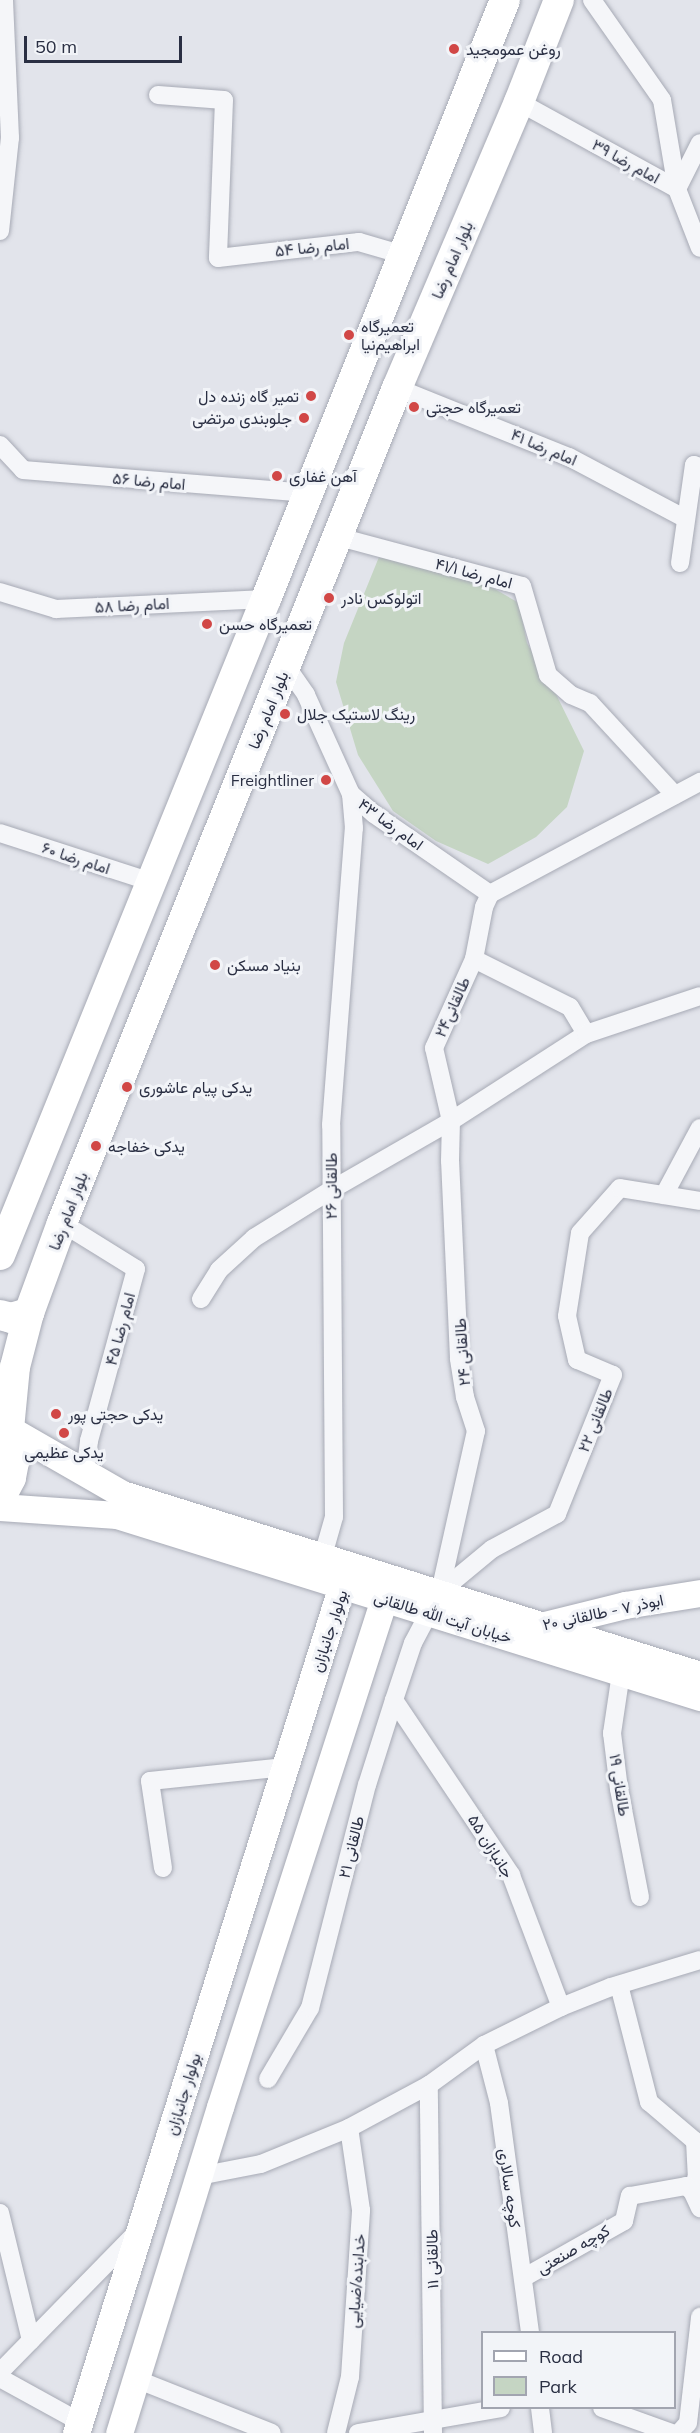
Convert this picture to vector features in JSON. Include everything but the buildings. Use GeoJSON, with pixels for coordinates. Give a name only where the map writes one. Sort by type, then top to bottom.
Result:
{"type":"FeatureCollection","features":[{"type":"Feature","properties":{"kind":"main road"},"geometry":{"type":"LineString","coordinates":[[0,1255],[266,599],[505,0]]}},
{"type":"Feature","properties":{"kind":"main road","name":"بلوار امام رضا"},"geometry":{"type":"LineString","coordinates":[[0,1499],[11,1478],[14,1462],[5,1422],[15,1367],[29,1313],[62,1223],[397,388],[519,102],[559,0]]}},
{"type":"Feature","properties":{"kind":"main road"},"geometry":{"type":"LineString","coordinates":[[0,1315],[11,1318],[29,1313]]}},
{"type":"Feature","properties":{"kind":"main road"},"geometry":{"type":"LineString","coordinates":[[5,1422],[85,1473],[119,1504]]}},
{"type":"Feature","properties":{"kind":"main road"},"geometry":{"type":"LineString","coordinates":[[0,1507],[119,1504]]}},
{"type":"Feature","properties":{"kind":"main road","name":"خیابان آیت الله طالقانی"},"geometry":{"type":"LineString","coordinates":[[119,1504],[319,1567],[370,1572],[507,1637],[700,1697]]}},
{"type":"Feature","properties":{"kind":"main road","name":"خیابان آیت الله طالقانی"},"geometry":{"type":"LineString","coordinates":[[319,1567],[342,1585],[384,1599],[434,1601],[540,1625],[700,1675]]}},
{"type":"Feature","properties":{"kind":"main road"},"geometry":{"type":"LineString","coordinates":[[119,2433],[384,1599],[370,1572]]}},
{"type":"Feature","properties":{"kind":"main road","name":"بولوار جانبازان"},"geometry":{"type":"LineString","coordinates":[[78,2427],[342,1585],[370,1572]]}},
{"type":"Feature","properties":{"kind":"main road","name":"ابوذر ۷ - طالقانی ۲۰"},"geometry":{"type":"LineString","coordinates":[[507,1637],[540,1625],[625,1605],[700,1593]]}},
{"type":"Feature","properties":{"kind":"main road"},"geometry":{"type":"LineString","coordinates":[[311,1686],[353,1700]]}},
{"type":"Feature","properties":{"kind":"street"},"geometry":{"type":"LineString","coordinates":[[0,231],[10,138],[4,0]]}},
{"type":"Feature","properties":{"kind":"street"},"geometry":{"type":"LineString","coordinates":[[591,0],[662,100],[676,189]]}},
{"type":"Feature","properties":{"kind":"street","name":"امام رضا ۵۴"},"geometry":{"type":"LineString","coordinates":[[158,94],[224,100],[218,258],[359,242],[404,255]]}},
{"type":"Feature","properties":{"kind":"street","name":"امام رضا ۳۹"},"geometry":{"type":"LineString","coordinates":[[519,102],[676,189],[700,248]]}},
{"type":"Feature","properties":{"kind":"street"},"geometry":{"type":"LineString","coordinates":[[676,189],[700,143]]}},
{"type":"Feature","properties":{"kind":"street","name":"امام رضا ۴۱"},"geometry":{"type":"LineString","coordinates":[[397,388],[569,457],[684,518]]}},
{"type":"Feature","properties":{"kind":"street","name":"امام رضا ۵۶"},"geometry":{"type":"LineString","coordinates":[[0,445],[23,470],[308,493]]}},
{"type":"Feature","properties":{"kind":"street"},"geometry":{"type":"LineString","coordinates":[[680,564],[684,518],[694,465],[700,467]]}},
{"type":"Feature","properties":{"kind":"street","name":"امام رضا ۴۱/۱"},"geometry":{"type":"LineString","coordinates":[[339,537],[522,586],[548,675],[571,695],[590,703],[675,795]]}},
{"type":"Feature","properties":{"kind":"street","name":"امام رضا ۵۸"},"geometry":{"type":"LineString","coordinates":[[0,592],[56,609],[266,599]]}},
{"type":"Feature","properties":{"kind":"street","name":"امام رضا ۴۳"},"geometry":{"type":"LineString","coordinates":[[286,666],[306,695],[351,794],[374,814],[490,894]]}},
{"type":"Feature","properties":{"kind":"street"},"geometry":{"type":"LineString","coordinates":[[490,894],[700,783]]}},
{"type":"Feature","properties":{"kind":"street","name":"طالقانی ۲۶"},"geometry":{"type":"LineString","coordinates":[[319,1567],[334,1517],[331,1125],[354,828],[351,794]]}},
{"type":"Feature","properties":{"kind":"street","name":"امام رضا ۶۰"},"geometry":{"type":"LineString","coordinates":[[0,833],[152,882]]}},
{"type":"Feature","properties":{"kind":"street","name":"طالقانی۲۴"},"geometry":{"type":"LineString","coordinates":[[451,1121],[434,1048],[474,959],[484,907],[490,894]]}},
{"type":"Feature","properties":{"kind":"street"},"geometry":{"type":"LineString","coordinates":[[474,959],[570,1007],[586,1034]]}},
{"type":"Feature","properties":{"kind":"street"},"geometry":{"type":"LineString","coordinates":[[201,1299],[219,1270],[236,1252],[331,1190],[451,1121],[586,1034],[700,996]]}},
{"type":"Feature","properties":{"kind":"street","name":"طالقانی ۲۴"},"geometry":{"type":"LineString","coordinates":[[434,1601],[476,1431],[465,1397],[459,1358],[450,1161],[451,1121]]}},
{"type":"Feature","properties":{"kind":"street"},"geometry":{"type":"LineString","coordinates":[[700,1128],[664,1195],[700,1201]]}},
{"type":"Feature","properties":{"kind":"street","name":"طالقانی ۲۲"},"geometry":{"type":"LineString","coordinates":[[434,1601],[492,1549],[557,1514],[613,1375],[577,1360],[567,1316],[580,1233],[620,1188],[664,1195]]}},
{"type":"Feature","properties":{"kind":"street","name":"امام رضا ۴۵"},"geometry":{"type":"LineString","coordinates":[[62,1223],[136,1269],[89,1441],[85,1473]]}},
{"type":"Feature","properties":{"kind":"street","name":"طالقانی ۲۱"},"geometry":{"type":"LineString","coordinates":[[268,2079],[310,2008],[367,1785],[413,1643],[434,1601]]}},
{"type":"Feature","properties":{"kind":"street","name":"طالقانی ۱۹"},"geometry":{"type":"LineString","coordinates":[[621,1672],[612,1733],[619,1789],[640,1897]]}},
{"type":"Feature","properties":{"kind":"street","name":"جانبازان ۵۵"},"geometry":{"type":"LineString","coordinates":[[394,1700],[510,1875],[561,2007]]}},
{"type":"Feature","properties":{"kind":"street"},"geometry":{"type":"LineString","coordinates":[[163,1868],[150,1781],[285,1767]]}},
{"type":"Feature","properties":{"kind":"street"},"geometry":{"type":"LineString","coordinates":[[199,2176],[261,2164],[349,2128],[429,2085],[484,2045],[561,2007],[619,1985],[700,1960]]}},
{"type":"Feature","properties":{"kind":"street"},"geometry":{"type":"LineString","coordinates":[[619,1985],[648,2102],[695,2142],[697,2176],[692,2191],[700,2208]]}},
{"type":"Feature","properties":{"kind":"street","name":"کوچه سالاری"},"geometry":{"type":"LineString","coordinates":[[484,2045],[499,2103],[530,2331]]}},
{"type":"Feature","properties":{"kind":"street","name":"طالقانی ۱۱"},"geometry":{"type":"LineString","coordinates":[[429,2085],[433,2427]]}},
{"type":"Feature","properties":{"kind":"street","name":"خدابنده/ضیایی"},"geometry":{"type":"LineString","coordinates":[[336,2433],[350,2377],[361,2210],[349,2128]]}},
{"type":"Feature","properties":{"kind":"street","name":"کوچه صنعتی"},"geometry":{"type":"LineString","coordinates":[[523,2278],[624,2221],[630,2196],[686,2186],[692,2191]]}},
{"type":"Feature","properties":{"kind":"street"},"geometry":{"type":"LineString","coordinates":[[0,2213],[31,2340]]}},
{"type":"Feature","properties":{"kind":"street"},"geometry":{"type":"LineString","coordinates":[[0,2372],[140,2228]]}},
{"type":"Feature","properties":{"kind":"street"},"geometry":{"type":"LineString","coordinates":[[679,2433],[688,2422],[700,2317]]}},
{"type":"Feature","properties":{"kind":"street"},"geometry":{"type":"LineString","coordinates":[[0,2378],[78,2427]]}},
{"type":"Feature","properties":{"kind":"street"},"geometry":{"type":"LineString","coordinates":[[136,2379],[272,2433]]}},
{"type":"Feature","properties":{"kind":"street"},"geometry":{"type":"LineString","coordinates":[[358,2433],[433,2427],[497,2409]]}},
{"type":"Feature","properties":{"kind":"street"},"geometry":{"type":"LineString","coordinates":[[540,2409],[543,2433]]}},
{"type":"Feature","properties":{"kind":"street"},"geometry":{"type":"LineString","coordinates":[[605,2409],[672,2433]]}},
{"type":"Feature","properties":{"kind":"green space"},"geometry":{"type":"Polygon","coordinates":[[[379,557],[479,580],[519,603],[527,643],[553,688],[584,751],[567,807],[536,837],[488,864],[436,841],[393,811],[358,755],[336,682],[344,643],[379,557]]]}},
{"type":"Feature","properties":{"kind":"place","name":"روغن عمومجید"},"geometry":{"type":"Point","coordinates":[454,49]}},
{"type":"Feature","properties":{"kind":"place","name":"تعمیرگاه ابراهیم‌نیا"},"geometry":{"type":"Point","coordinates":[349,335]}},
{"type":"Feature","properties":{"kind":"place","name":"تمیر گاه زنده دل"},"geometry":{"type":"Point","coordinates":[311,396]}},
{"type":"Feature","properties":{"kind":"place","name":"تعمیرگاه حجتی"},"geometry":{"type":"Point","coordinates":[414,407]}},
{"type":"Feature","properties":{"kind":"place","name":"جلوبندی مرتضی"},"geometry":{"type":"Point","coordinates":[304,418]}},
{"type":"Feature","properties":{"kind":"place","name":"آهن غفاری"},"geometry":{"type":"Point","coordinates":[277,476]}},
{"type":"Feature","properties":{"kind":"place","name":"اتولوکس نادر"},"geometry":{"type":"Point","coordinates":[329,598]}},
{"type":"Feature","properties":{"kind":"place","name":"تعمیرگاه حسن"},"geometry":{"type":"Point","coordinates":[207,624]}},
{"type":"Feature","properties":{"kind":"place","name":"رینگ لاستیک جلال"},"geometry":{"type":"Point","coordinates":[285,714]}},
{"type":"Feature","properties":{"kind":"place","name":"Freightliner"},"geometry":{"type":"Point","coordinates":[326,780]}},
{"type":"Feature","properties":{"kind":"place","name":"بنیاد مسکن"},"geometry":{"type":"Point","coordinates":[215,965]}},
{"type":"Feature","properties":{"kind":"place","name":"یدکی پیام عاشوری"},"geometry":{"type":"Point","coordinates":[127,1087]}},
{"type":"Feature","properties":{"kind":"place","name":"یدکی خفاجه"},"geometry":{"type":"Point","coordinates":[96,1146]}},
{"type":"Feature","properties":{"kind":"place","name":"یدکی حجتی پور"},"geometry":{"type":"Point","coordinates":[56,1414]}},
{"type":"Feature","properties":{"kind":"place","name":"یدکی عظیمی"},"geometry":{"type":"Point","coordinates":[64,1433]}}]}
